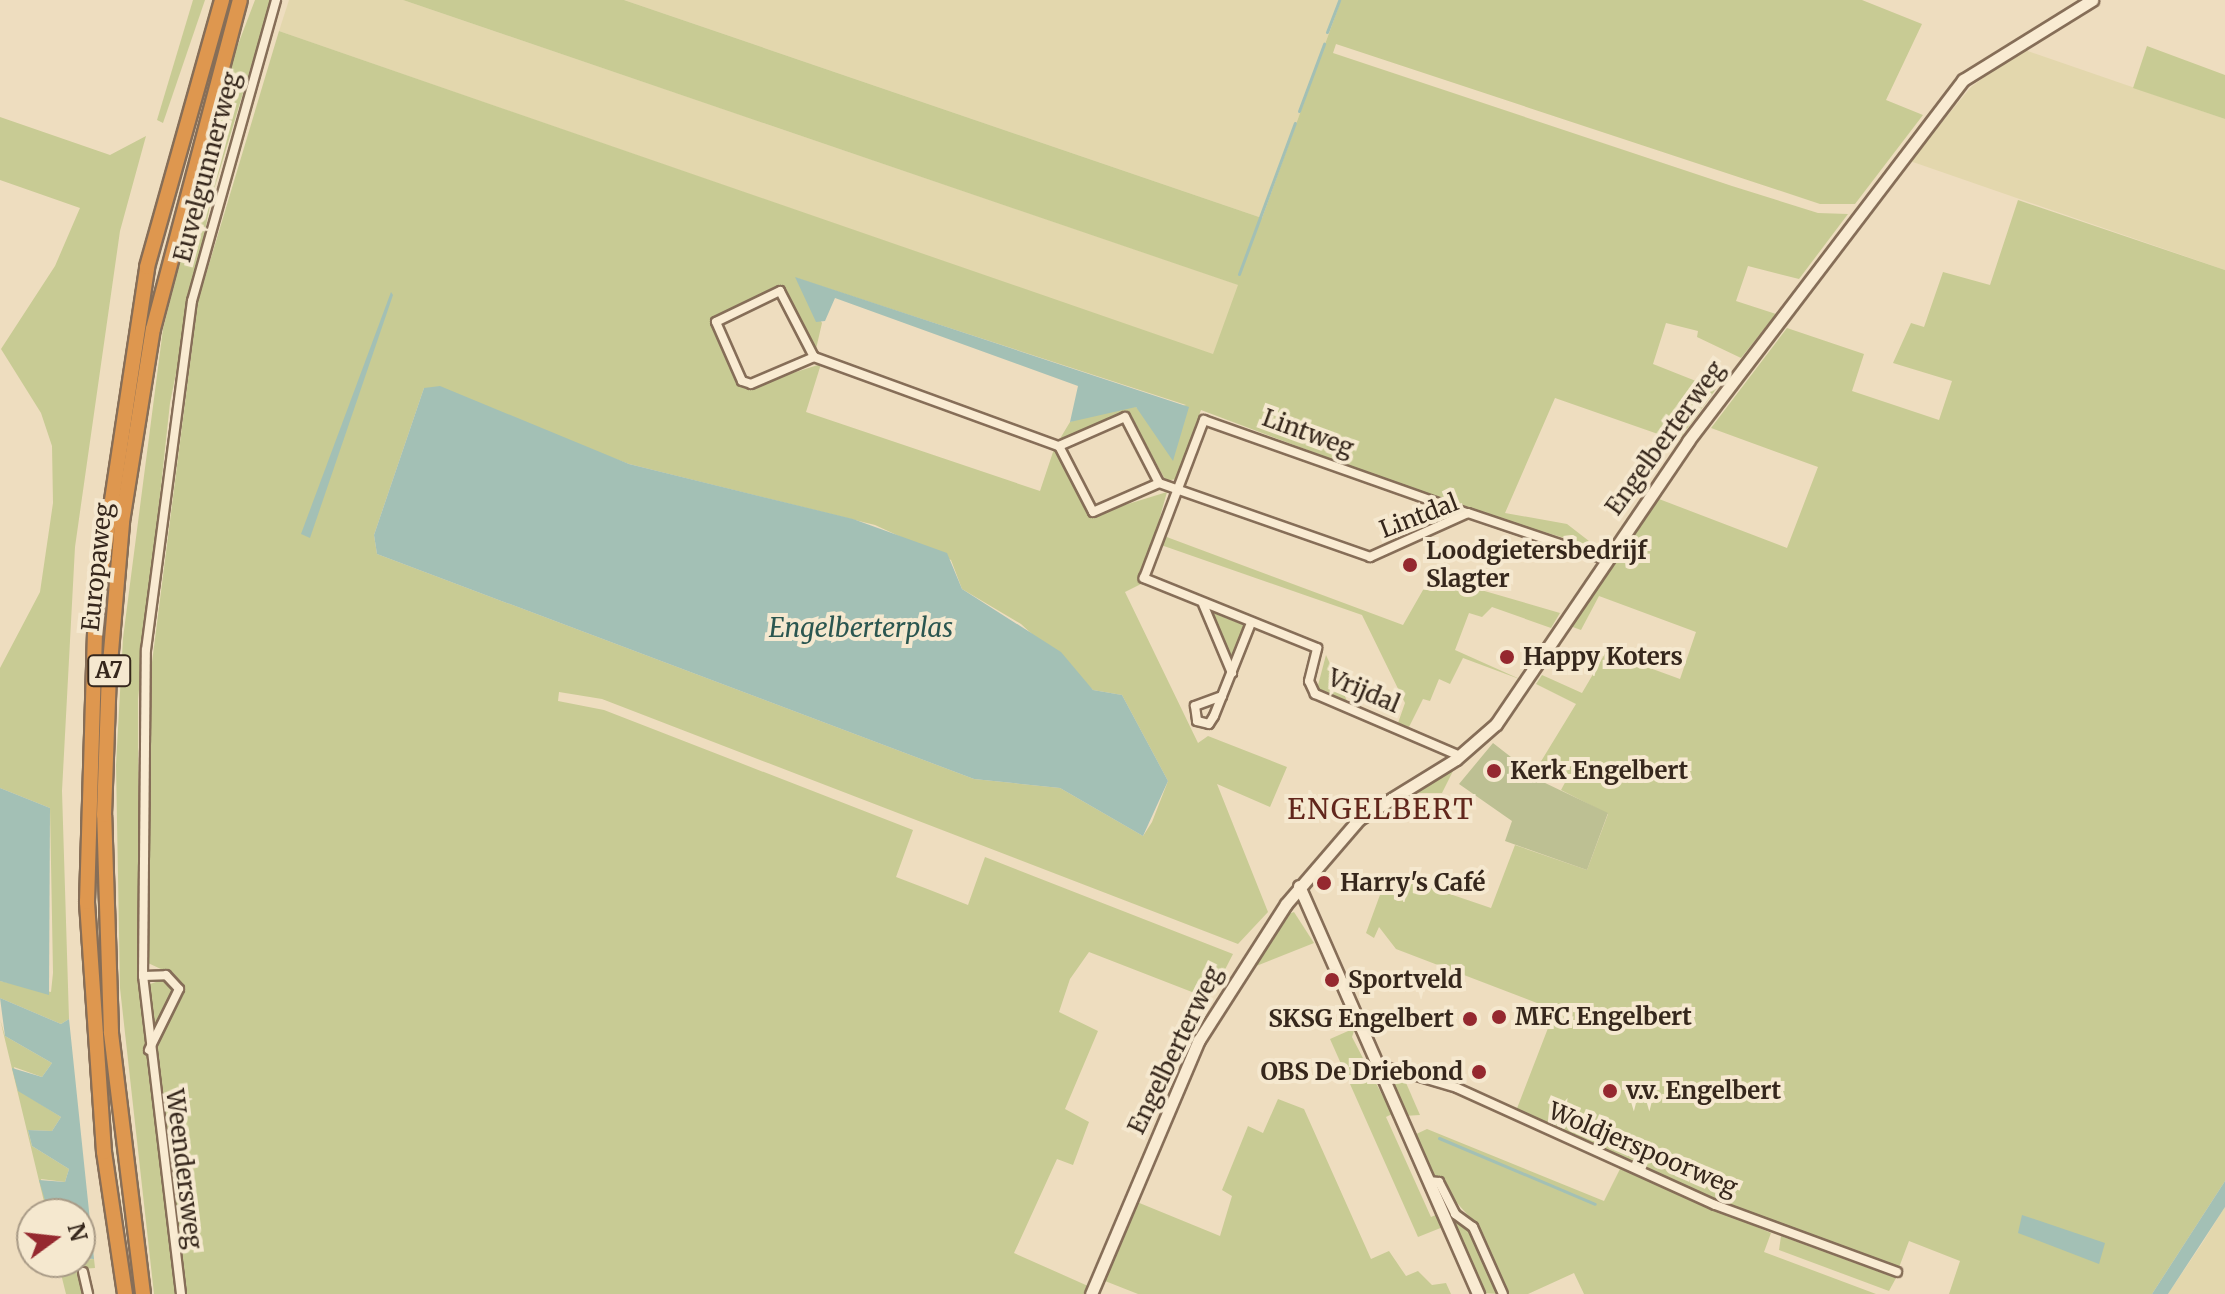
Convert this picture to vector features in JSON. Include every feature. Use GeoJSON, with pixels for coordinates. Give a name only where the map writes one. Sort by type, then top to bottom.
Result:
{"type":"FeatureCollection","features":[{"type":"Feature","properties":{"kind":"highway","name":"Europaweg"},"geometry":{"type":"LineString","coordinates":[[125,1294],[90,965],[94,635],[137,317],[222,0]]}},
{"type":"Feature","properties":{"kind":"highway","name":"Europaweg"},"geometry":{"type":"LineString","coordinates":[[143,1294],[108,965],[110,660],[153,329],[240,0]]}},
{"type":"Feature","properties":{"kind":"street","name":"Euvelgunnerweg"},"geometry":{"type":"LineString","coordinates":[[143,976],[146,650],[184,345],[238,120],[276,0]]}},
{"type":"Feature","properties":{"kind":"street","name":"Engelberterweg"},"geometry":{"type":"LineString","coordinates":[[1091,1294],[1199,1040],[1299,886],[1359,819],[1460,756],[1509,707],[1605,559],[1963,80],[2092,0]]}},
{"type":"Feature","properties":{"kind":"street"},"geometry":{"type":"LineString","coordinates":[[814,357],[751,384],[742,381],[716,322],[780,291],[814,357],[1059,446],[1093,512],[1159,483],[1125,417],[1059,446]]}},
{"type":"Feature","properties":{"kind":"street","name":"Lintweg"},"geometry":{"type":"LineString","coordinates":[[1176,488],[1198,426],[1216,421],[1468,513]]}},
{"type":"Feature","properties":{"kind":"street","name":"Lintdal"},"geometry":{"type":"LineString","coordinates":[[1159,483],[1370,557],[1468,513],[1605,559]]}},
{"type":"Feature","properties":{"kind":"street","name":"Vrijdal"},"geometry":{"type":"LineString","coordinates":[[1176,488],[1144,578],[1317,648],[1309,681],[1315,694],[1460,756]]}},
{"type":"Feature","properties":{"kind":"street"},"geometry":{"type":"LineString","coordinates":[[1203,604],[1232,673]]}},
{"type":"Feature","properties":{"kind":"street"},"geometry":{"type":"LineString","coordinates":[[1222,696],[1251,623]]}},
{"type":"Feature","properties":{"kind":"street"},"geometry":{"type":"LineString","coordinates":[[1299,886],[1306,909],[1478,1294]]}},
{"type":"Feature","properties":{"kind":"street"},"geometry":{"type":"LineString","coordinates":[[1286,904],[1306,909]]}},
{"type":"Feature","properties":{"kind":"street"},"geometry":{"type":"LineString","coordinates":[[143,976],[166,975],[179,989],[149,1050]]}},
{"type":"Feature","properties":{"kind":"street","name":"Weendersweg"},"geometry":{"type":"LineString","coordinates":[[143,976],[149,1050],[181,1294]]}},
{"type":"Feature","properties":{"kind":"street","name":"Woldjerspoorweg"},"geometry":{"type":"LineString","coordinates":[[1376,1064],[1457,1088],[1701,1199],[1897,1272]]}},
{"type":"Feature","properties":{"kind":"street"},"geometry":{"type":"LineString","coordinates":[[1428,1181],[1439,1182],[1455,1214],[1473,1227],[1503,1294]]}},
{"type":"Feature","properties":{"kind":"shaded area"},"geometry":{"type":"Polygon","coordinates":[[[289,0],[403,0],[1239,285],[1213,355],[279,31],[289,0]]]}},
{"type":"Feature","properties":{"kind":"shaded area"},"geometry":{"type":"Polygon","coordinates":[[[624,0],[1341,0],[1262,218],[624,0]]]}},
{"type":"Feature","properties":{"kind":"shaded area"},"geometry":{"type":"Polygon","coordinates":[[[2022,49],[2225,119],[2225,270],[1910,161],[1971,87],[2022,49]]]}},
{"type":"Feature","properties":{"kind":"shaded area"},"geometry":{"type":"Polygon","coordinates":[[[2225,1207],[2225,1294],[2168,1294],[2201,1245],[2225,1207]]]}},
{"type":"Feature","properties":{"kind":"green space"},"geometry":{"type":"Polygon","coordinates":[[[193,0],[205,0],[163,123],[157,120],[193,0]]]}},
{"type":"Feature","properties":{"kind":"green space"},"geometry":{"type":"Polygon","coordinates":[[[255,0],[271,0],[212,196],[170,403],[138,699],[139,977],[176,1294],[154,1294],[120,988],[116,765],[123,638],[163,329],[226,76],[255,0]]]}},
{"type":"Feature","properties":{"kind":"green space"},"geometry":{"type":"Polygon","coordinates":[[[403,0],[624,0],[1262,218],[1341,0],[1862,0],[1922,24],[1886,100],[1923,115],[1855,204],[1820,204],[1336,44],[1333,53],[1732,186],[1818,213],[1848,214],[1799,279],[1748,266],[1736,301],[1776,314],[1741,358],[1697,337],[1698,331],[1666,323],[1653,364],[1716,389],[1678,441],[1555,398],[1505,513],[1567,524],[1598,548],[1457,506],[1201,410],[1176,479],[1166,481],[1129,415],[1058,442],[1070,422],[1112,407],[1136,407],[1147,417],[1186,405],[796,278],[822,323],[816,349],[784,289],[711,319],[745,388],[821,364],[806,412],[1040,491],[1054,449],[1089,516],[1167,492],[1141,584],[1125,592],[1198,743],[1208,736],[1287,767],[1270,807],[1217,784],[1268,912],[1238,944],[602,699],[559,692],[558,701],[604,710],[913,830],[896,877],[968,905],[985,857],[1233,954],[1210,999],[1089,952],[1070,979],[1059,1012],[1098,1031],[1065,1109],[1089,1122],[1073,1165],[1057,1159],[1014,1253],[1088,1286],[1085,1294],[186,1294],[154,1053],[183,993],[176,976],[148,963],[150,678],[198,301],[279,31],[1213,354],[1238,285],[403,0]],[[424,388],[374,535],[377,554],[974,779],[1060,788],[1143,836],[1152,822],[1168,781],[1122,695],[1093,690],[1021,624],[962,589],[951,560],[875,525],[629,464],[424,388]]]}},
{"type":"Feature","properties":{"kind":"green space"},"geometry":{"type":"Polygon","coordinates":[[[2147,46],[2225,75],[2225,119],[2133,88],[2147,46]]]}},
{"type":"Feature","properties":{"kind":"green space"},"geometry":{"type":"Polygon","coordinates":[[[0,117],[110,155],[146,136],[120,231],[75,547],[62,791],[69,1019],[61,1024],[0,998],[0,981],[51,992],[53,973],[50,808],[0,788],[0,668],[40,592],[53,503],[52,446],[41,413],[1,349],[55,266],[80,208],[0,180],[0,117]]]}},
{"type":"Feature","properties":{"kind":"green space"},"geometry":{"type":"Polygon","coordinates":[[[2018,200],[2225,270],[2225,1181],[2152,1294],[1949,1294],[1960,1261],[1909,1241],[1898,1270],[1669,1183],[1516,1111],[1555,1010],[1396,949],[1379,927],[1374,938],[1366,933],[1388,873],[1491,908],[1515,845],[1587,870],[1608,814],[1561,790],[1568,777],[1540,763],[1576,704],[1536,684],[1542,675],[1582,693],[1606,652],[1680,679],[1696,632],[1599,596],[1581,630],[1570,626],[1584,601],[1659,499],[1787,548],[1818,467],[1711,428],[1787,328],[1864,354],[1852,391],[1939,420],[1952,381],[1893,363],[1911,323],[1924,327],[1943,272],[1990,285],[2018,200]]]}},
{"type":"Feature","properties":{"kind":"green space"},"geometry":{"type":"Polygon","coordinates":[[[1164,536],[1403,625],[1427,583],[1443,579],[1560,613],[1551,628],[1492,607],[1482,617],[1469,613],[1455,650],[1522,680],[1463,658],[1450,684],[1439,679],[1430,701],[1423,699],[1409,727],[1398,723],[1405,703],[1362,615],[1161,545],[1164,536]]]}},
{"type":"Feature","properties":{"kind":"green space"},"geometry":{"type":"Polygon","coordinates":[[[1211,612],[1246,626],[1231,659],[1211,612]]]}},
{"type":"Feature","properties":{"kind":"green space"},"geometry":{"type":"Polygon","coordinates":[[[1326,655],[1349,705],[1317,689],[1326,655]]]}},
{"type":"Feature","properties":{"kind":"green space"},"geometry":{"type":"Polygon","coordinates":[[[1493,743],[1543,782],[1608,813],[1587,870],[1505,841],[1512,821],[1459,784],[1493,743]]]}},
{"type":"Feature","properties":{"kind":"green space"},"geometry":{"type":"Polygon","coordinates":[[[1453,767],[1442,793],[1412,793],[1453,767]]]}},
{"type":"Feature","properties":{"kind":"green space"},"geometry":{"type":"Polygon","coordinates":[[[1294,912],[1314,943],[1246,970],[1283,916],[1294,912]]]}},
{"type":"Feature","properties":{"kind":"green space"},"geometry":{"type":"Polygon","coordinates":[[[165,979],[175,990],[154,1036],[150,984],[165,979]]]}},
{"type":"Feature","properties":{"kind":"green space"},"geometry":{"type":"Polygon","coordinates":[[[0,1019],[5,1036],[52,1063],[42,1077],[14,1067],[18,1090],[61,1117],[52,1131],[28,1130],[32,1146],[69,1169],[65,1182],[41,1179],[43,1198],[0,1019]]]}},
{"type":"Feature","properties":{"kind":"green space"},"geometry":{"type":"Polygon","coordinates":[[[1355,1028],[1352,1037],[1392,1114],[1386,1117],[1431,1217],[1438,1214],[1443,1227],[1418,1237],[1330,1039],[1355,1028]]]}},
{"type":"Feature","properties":{"kind":"green space"},"geometry":{"type":"Polygon","coordinates":[[[1385,1074],[1403,1076],[1420,1115],[1404,1116],[1385,1074]]]}},
{"type":"Feature","properties":{"kind":"green space"},"geometry":{"type":"Polygon","coordinates":[[[1278,1099],[1304,1109],[1371,1259],[1389,1251],[1406,1276],[1418,1271],[1432,1285],[1446,1283],[1451,1294],[1138,1294],[1105,1281],[1137,1202],[1220,1236],[1232,1196],[1222,1190],[1248,1126],[1263,1133],[1278,1099]]]}},
{"type":"Feature","properties":{"kind":"green space"},"geometry":{"type":"Polygon","coordinates":[[[1427,1129],[1604,1201],[1620,1169],[1771,1233],[1764,1252],[1876,1294],[1584,1294],[1574,1273],[1528,1294],[1507,1294],[1473,1221],[1427,1169],[1412,1136],[1427,1129]]]}},
{"type":"Feature","properties":{"kind":"green space"},"geometry":{"type":"Polygon","coordinates":[[[1446,1211],[1475,1237],[1500,1294],[1482,1293],[1446,1211]]]}},
{"type":"Feature","properties":{"kind":"green space"},"geometry":{"type":"Polygon","coordinates":[[[1781,1236],[1896,1278],[1889,1291],[1779,1250],[1781,1236]]]}},
{"type":"Feature","properties":{"kind":"green space"},"geometry":{"type":"Polygon","coordinates":[[[62,1278],[82,1278],[84,1294],[66,1294],[62,1278]]]}},
{"type":"Feature","properties":{"kind":"water"},"geometry":{"type":"Polygon","coordinates":[[[795,277],[1189,407],[1173,461],[1136,407],[1070,422],[1078,386],[835,298],[825,321],[816,322],[795,277]]]}},
{"type":"Feature","properties":{"kind":"water"},"geometry":{"type":"Polygon","coordinates":[[[391,292],[393,295],[310,538],[301,534],[391,292]]]}},
{"type":"Feature","properties":{"kind":"water","name":"Engelberterplas"},"geometry":{"type":"Polygon","coordinates":[[[440,386],[629,464],[853,519],[947,553],[962,589],[1061,652],[1093,690],[1122,695],[1168,781],[1143,836],[1060,788],[974,779],[377,554],[374,535],[424,388],[440,386]]]}},
{"type":"Feature","properties":{"kind":"water"},"geometry":{"type":"Polygon","coordinates":[[[0,788],[50,808],[49,995],[0,981],[0,788]]]}},
{"type":"Feature","properties":{"kind":"water"},"geometry":{"type":"Polygon","coordinates":[[[0,998],[61,1024],[69,1019],[88,1198],[44,1198],[39,1180],[65,1182],[69,1169],[32,1146],[28,1130],[52,1131],[61,1117],[18,1091],[12,1068],[42,1077],[52,1063],[5,1036],[0,998]]]}},
{"type":"Feature","properties":{"kind":"water"},"geometry":{"type":"Polygon","coordinates":[[[2225,1181],[2225,1207],[2168,1294],[2152,1294],[2225,1181]]]}},
{"type":"Feature","properties":{"kind":"water"},"geometry":{"type":"Polygon","coordinates":[[[2022,1215],[2105,1243],[2099,1264],[2018,1233],[2022,1215]]]}},
{"type":"Feature","properties":{"kind":"waterway"},"geometry":{"type":"LineString","coordinates":[[1327,32],[1339,0]]}},
{"type":"Feature","properties":{"kind":"waterway"},"geometry":{"type":"LineString","coordinates":[[1299,111],[1324,44]]}},
{"type":"Feature","properties":{"kind":"waterway"},"geometry":{"type":"LineString","coordinates":[[1239,274],[1295,123]]}},
{"type":"Feature","properties":{"kind":"waterway"},"geometry":{"type":"LineString","coordinates":[[1439,1138],[1595,1204]]}},
{"type":"Feature","properties":{"kind":"place","name":"Loodgietersbedrijf Slagter"},"geometry":{"type":"Point","coordinates":[1410,565]}},
{"type":"Feature","properties":{"kind":"place","name":"Happy Koters"},"geometry":{"type":"Point","coordinates":[1507,657]}},
{"type":"Feature","properties":{"kind":"place","name":"Kerk Engelbert"},"geometry":{"type":"Point","coordinates":[1494,771]}},
{"type":"Feature","properties":{"kind":"place","name":"Harry's Café"},"geometry":{"type":"Point","coordinates":[1324,883]}},
{"type":"Feature","properties":{"kind":"place","name":"Sportveld"},"geometry":{"type":"Point","coordinates":[1332,980]}},
{"type":"Feature","properties":{"kind":"place","name":"MFC Engelbert"},"geometry":{"type":"Point","coordinates":[1499,1017]}},
{"type":"Feature","properties":{"kind":"place","name":"SKSG Engelbert"},"geometry":{"type":"Point","coordinates":[1470,1019]}},
{"type":"Feature","properties":{"kind":"place","name":"OBS De Driebond"},"geometry":{"type":"Point","coordinates":[1479,1072]}},
{"type":"Feature","properties":{"kind":"place","name":"v.v. Engelbert"},"geometry":{"type":"Point","coordinates":[1610,1091]}},
{"type":"Feature","properties":{"kind":"district","name":"ENGELBERT"},"geometry":{"type":"Point","coordinates":[1381,809]}}]}
